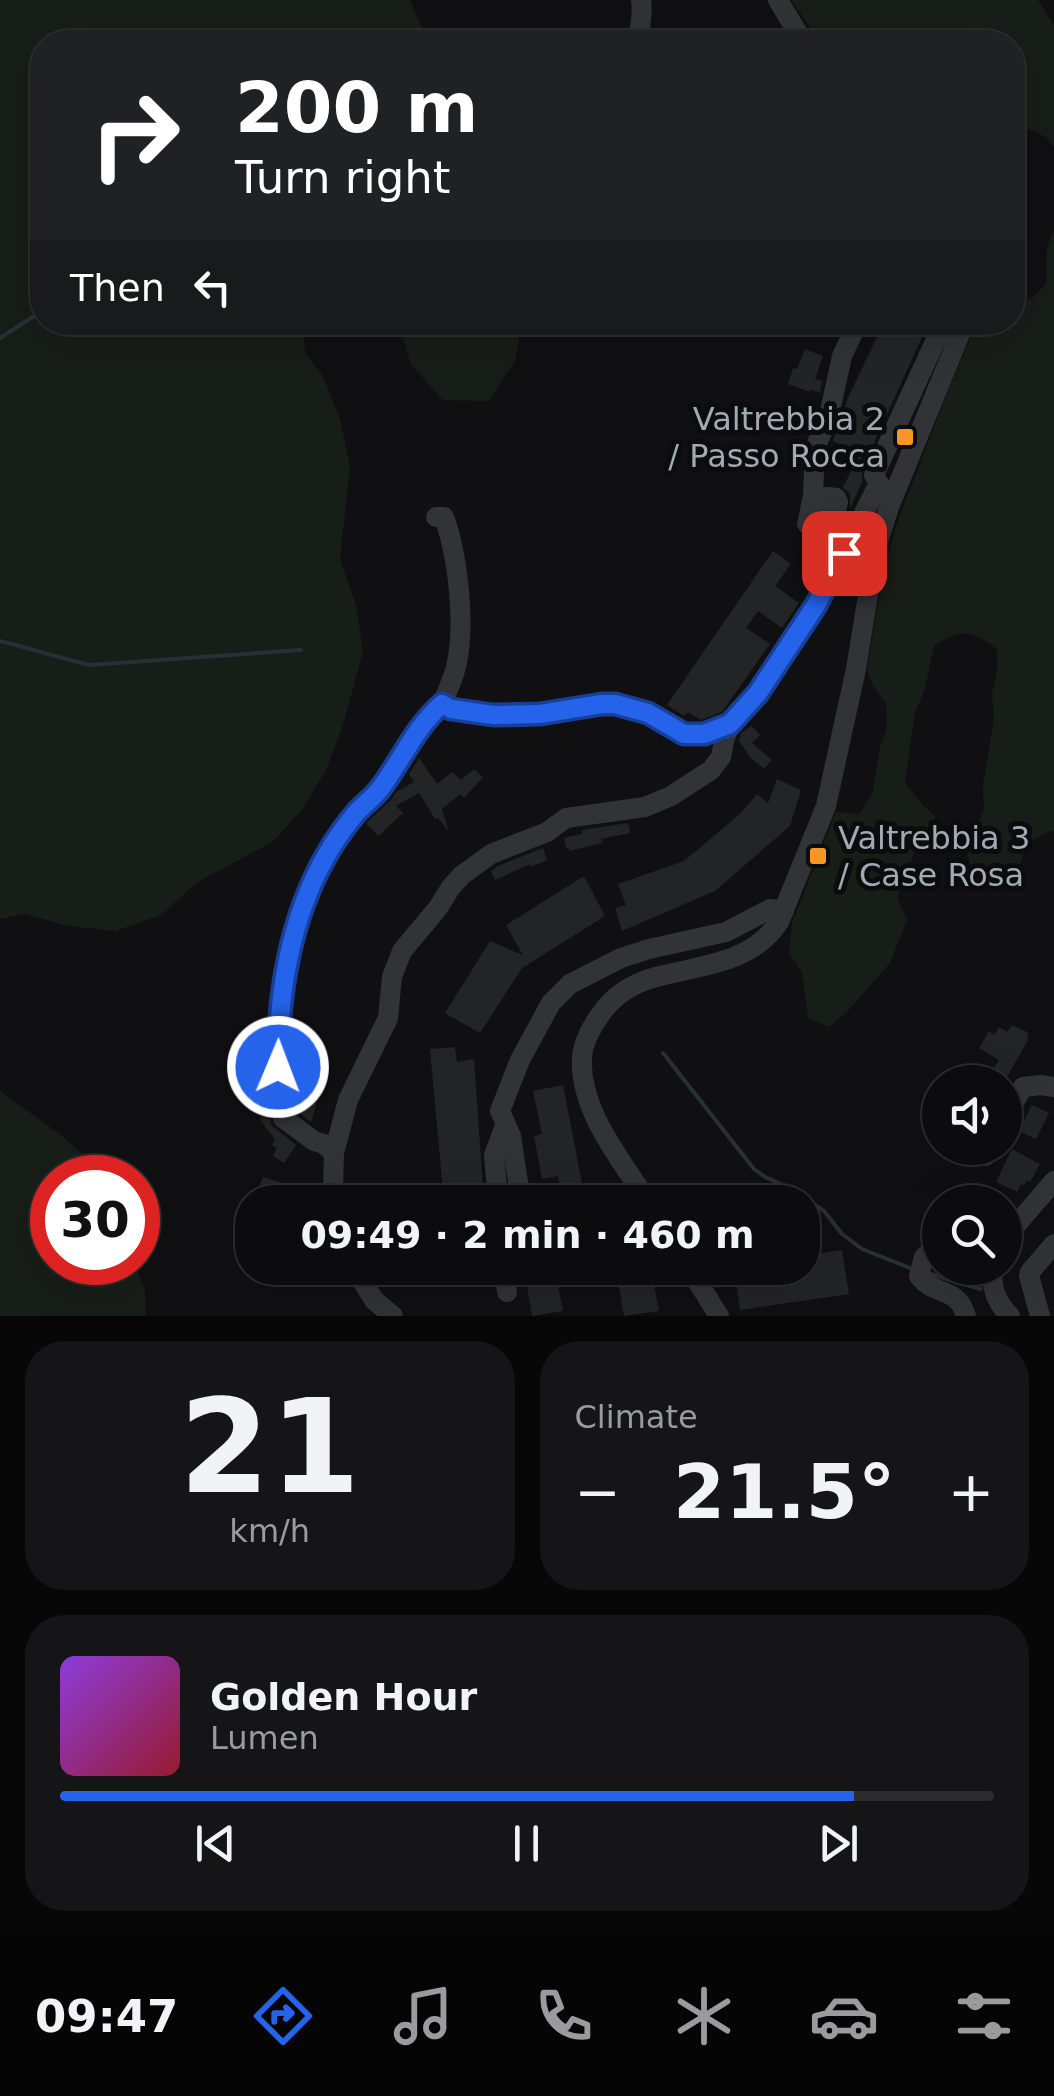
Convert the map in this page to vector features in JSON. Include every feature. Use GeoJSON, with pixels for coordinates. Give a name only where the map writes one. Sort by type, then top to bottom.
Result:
{"type":"FeatureCollection","features":[{"type":"Feature","properties":{"kind":"street"},"geometry":{"type":"LineString","coordinates":[[638,30],[641,0]]}},
{"type":"Feature","properties":{"kind":"street"},"geometry":{"type":"LineString","coordinates":[[778,0],[796,30]]}},
{"type":"Feature","properties":{"kind":"street"},"geometry":{"type":"LineString","coordinates":[[830,580],[819,571],[838,506],[836,498],[828,497],[815,526],[810,528],[806,519],[814,496],[816,448],[829,416],[842,356],[852,335]]}},
{"type":"Feature","properties":{"kind":"street"},"geometry":{"type":"LineString","coordinates":[[637,1185],[591,1110],[582,1054],[592,1026],[610,1001],[652,978],[736,958],[771,934],[784,911],[826,806],[856,669],[875,552],[940,335]]}},
{"type":"Feature","properties":{"kind":"street"},"geometry":{"type":"LineString","coordinates":[[334,1185],[334,1152],[348,1100],[388,1018],[388,1001],[402,951],[451,887],[490,854],[546,832],[566,818],[645,806],[671,796],[716,764],[730,724],[758,693],[830,580],[876,479],[957,335]]}},
{"type":"Feature","properties":{"kind":"street"},"geometry":{"type":"LineString","coordinates":[[334,1152],[284,1118],[279,1077],[281,993],[303,902],[316,874],[356,813],[381,789],[419,729],[442,704],[456,666],[459,583],[448,527],[444,516],[436,517]]}},
{"type":"Feature","properties":{"kind":"street"},"geometry":{"type":"LineString","coordinates":[[442,704],[493,715],[540,714],[615,704],[648,713],[690,736],[730,724]]}},
{"type":"Feature","properties":{"kind":"street"},"geometry":{"type":"LineString","coordinates":[[518,1185],[511,1136],[500,1111],[520,1060],[551,1003],[570,984],[621,958],[726,932],[770,909],[784,911]]}},
{"type":"Feature","properties":{"kind":"street"},"geometry":{"type":"LineString","coordinates":[[248,1042],[276,1080],[279,1077]]}},
{"type":"Feature","properties":{"kind":"street"},"geometry":{"type":"LineString","coordinates":[[1022,1089],[1054,1087]]}},
{"type":"Feature","properties":{"kind":"street"},"geometry":{"type":"LineString","coordinates":[[497,1185],[494,1156],[505,1126]]}},
{"type":"Feature","properties":{"kind":"street"},"geometry":{"type":"LineString","coordinates":[[1022,1218],[1054,1181]]}},
{"type":"Feature","properties":{"kind":"street"},"geometry":{"type":"LineString","coordinates":[[1040,1316],[1029,1276],[1054,1244]]}},
{"type":"Feature","properties":{"kind":"street"},"geometry":{"type":"LineString","coordinates":[[365,1285],[392,1316]]}},
{"type":"Feature","properties":{"kind":"street"},"geometry":{"type":"LineString","coordinates":[[506,1285],[507,1292]]}},
{"type":"Feature","properties":{"kind":"street"},"geometry":{"type":"LineString","coordinates":[[700,1285],[719,1316]]}},
{"type":"Feature","properties":{"kind":"street"},"geometry":{"type":"LineString","coordinates":[[926,1285],[958,1298],[966,1316]]}},
{"type":"Feature","properties":{"kind":"street"},"geometry":{"type":"LineString","coordinates":[[993,1285],[994,1294],[1010,1316]]}},
{"type":"Feature","properties":{"kind":"shaded area"},"geometry":{"type":"Polygon","coordinates":[[[0,0],[410,0],[423,30],[30,30],[30,335],[304,335],[305,352],[323,376],[340,419],[350,467],[340,559],[356,605],[363,652],[326,770],[303,808],[274,841],[196,883],[161,915],[115,931],[69,926],[25,914],[0,919],[0,0]]]}},
{"type":"Feature","properties":{"kind":"shaded area"},"geometry":{"type":"Polygon","coordinates":[[[791,0],[1038,0],[1054,25],[1054,147],[1043,136],[1025,128],[1025,30],[812,30],[791,0]]]}},
{"type":"Feature","properties":{"kind":"shaded area"},"geometry":{"type":"Polygon","coordinates":[[[1054,230],[1054,831],[1030,844],[1018,870],[1016,888],[992,888],[973,876],[967,852],[984,809],[997,649],[966,634],[952,636],[934,646],[915,713],[905,782],[935,816],[932,840],[914,854],[897,898],[907,920],[890,963],[829,1027],[808,1018],[802,972],[789,953],[792,923],[836,812],[859,814],[872,794],[887,727],[886,704],[867,669],[894,531],[972,335],[1025,335],[1025,299],[1031,299],[1047,283],[1054,230]]]}},
{"type":"Feature","properties":{"kind":"shaded area"},"geometry":{"type":"Polygon","coordinates":[[[402,335],[520,335],[515,361],[488,401],[443,400],[411,365],[402,335]]]}},
{"type":"Feature","properties":{"kind":"shaded area"},"geometry":{"type":"Polygon","coordinates":[[[0,1090],[83,1155],[30,1155],[30,1285],[143,1285],[146,1316],[0,1316],[0,1090]]]}},
{"type":"Feature","properties":{"kind":"building"},"geometry":{"type":"Polygon","coordinates":[[[878,335],[923,335],[862,469],[862,482],[850,509],[850,494],[843,487],[860,454],[833,441],[847,400],[878,335]]]}},
{"type":"Feature","properties":{"kind":"building"},"geometry":{"type":"Polygon","coordinates":[[[805,349],[823,356],[815,379],[822,381],[820,392],[788,384],[805,349]]]}},
{"type":"Feature","properties":{"kind":"building"},"geometry":{"type":"Polygon","coordinates":[[[773,551],[791,564],[775,586],[799,603],[782,628],[758,611],[746,628],[770,644],[722,712],[701,720],[688,712],[684,716],[667,705],[773,551]]]}},
{"type":"Feature","properties":{"kind":"building"},"geometry":{"type":"Polygon","coordinates":[[[752,726],[760,735],[752,743],[772,760],[764,769],[739,741],[741,733],[752,726]]]}},
{"type":"Feature","properties":{"kind":"building"},"geometry":{"type":"Polygon","coordinates":[[[419,758],[437,784],[452,772],[461,780],[474,769],[483,777],[464,798],[460,794],[442,809],[449,832],[435,819],[419,793],[396,806],[403,813],[378,836],[366,823],[396,792],[414,782],[409,774],[419,758]]]}},
{"type":"Feature","properties":{"kind":"building"},"geometry":{"type":"Polygon","coordinates":[[[777,779],[801,790],[790,826],[715,891],[622,931],[615,908],[626,905],[618,884],[684,861],[741,813],[757,794],[768,803],[777,779]]]}},
{"type":"Feature","properties":{"kind":"building"},"geometry":{"type":"Polygon","coordinates":[[[628,823],[630,833],[569,851],[566,848],[564,838],[582,834],[582,830],[628,823]]]}},
{"type":"Feature","properties":{"kind":"building"},"geometry":{"type":"Polygon","coordinates":[[[543,848],[547,860],[495,880],[491,871],[498,866],[543,848]]]}},
{"type":"Feature","properties":{"kind":"building"},"geometry":{"type":"Polygon","coordinates":[[[584,876],[605,916],[522,968],[480,1033],[445,1013],[490,941],[523,955],[506,925],[584,876]]]}},
{"type":"Feature","properties":{"kind":"building"},"geometry":{"type":"Polygon","coordinates":[[[1012,1025],[1027,1032],[1028,1040],[1014,1065],[996,1065],[999,1060],[979,1048],[989,1031],[994,1035],[999,1027],[1007,1032],[1012,1025]]]}},
{"type":"Feature","properties":{"kind":"building"},"geometry":{"type":"Polygon","coordinates":[[[455,1047],[457,1062],[474,1059],[483,1185],[442,1185],[430,1049],[455,1047]]]}},
{"type":"Feature","properties":{"kind":"building"},"geometry":{"type":"Polygon","coordinates":[[[302,1081],[321,1088],[311,1122],[297,1111],[295,1100],[302,1081]]]}},
{"type":"Feature","properties":{"kind":"building"},"geometry":{"type":"Polygon","coordinates":[[[563,1085],[582,1185],[560,1185],[558,1176],[542,1179],[534,1136],[542,1134],[533,1091],[563,1085]]]}},
{"type":"Feature","properties":{"kind":"building"},"geometry":{"type":"Polygon","coordinates":[[[1032,1105],[1049,1113],[1036,1139],[1022,1132],[1032,1105]]]}},
{"type":"Feature","properties":{"kind":"building"},"geometry":{"type":"Polygon","coordinates":[[[269,1110],[271,1125],[296,1145],[284,1163],[273,1156],[277,1148],[272,1145],[275,1139],[259,1119],[269,1110]]]}},
{"type":"Feature","properties":{"kind":"building"},"geometry":{"type":"Polygon","coordinates":[[[1022,1154],[1040,1164],[1024,1186],[996,1182],[1004,1165],[1022,1165],[1022,1154]]]}},
{"type":"Feature","properties":{"kind":"building"},"geometry":{"type":"Polygon","coordinates":[[[263,1177],[288,1185],[260,1185],[263,1177]]]}},
{"type":"Feature","properties":{"kind":"building"},"geometry":{"type":"Polygon","coordinates":[[[842,1250],[849,1294],[740,1310],[736,1285],[820,1285],[820,1253],[842,1250]]]}},
{"type":"Feature","properties":{"kind":"building"},"geometry":{"type":"Polygon","coordinates":[[[527,1285],[558,1285],[563,1311],[532,1316],[527,1285]]]}},
{"type":"Feature","properties":{"kind":"building"},"geometry":{"type":"Polygon","coordinates":[[[619,1285],[654,1285],[659,1311],[624,1316],[619,1285]]]}},
{"type":"Feature","properties":{"kind":"waterway"},"geometry":{"type":"LineString","coordinates":[[0,338],[30,319]]}},
{"type":"Feature","properties":{"kind":"waterway"},"geometry":{"type":"LineString","coordinates":[[0,641],[89,665],[301,650]]}},
{"type":"Feature","properties":{"kind":"waterway"},"geometry":{"type":"LineString","coordinates":[[663,1053],[754,1169],[824,1211],[842,1234],[862,1249],[910,1268]]}},
{"type":"Feature","properties":{"kind":"waterway"},"geometry":{"type":"LineString","coordinates":[[968,1285],[981,1289]]}},
{"type":"Feature","properties":{"kind":"place","name":"Valtrebbia 2 / Passo Rocca"},"geometry":{"type":"Point","coordinates":[905,437]}},
{"type":"Feature","properties":{"kind":"place","name":"Valtrebbia 3 / Case Rosa"},"geometry":{"type":"Point","coordinates":[818,856]}},
{"type":"Feature","properties":{"kind":"route"},"geometry":{"type":"LineString","coordinates":[[278,1067],[281,993],[303,902],[316,874],[356,813],[381,789],[432,713],[442,704],[493,715],[540,714],[615,704],[648,713],[690,736],[730,724],[758,693],[816,605],[844,553]]}}]}
